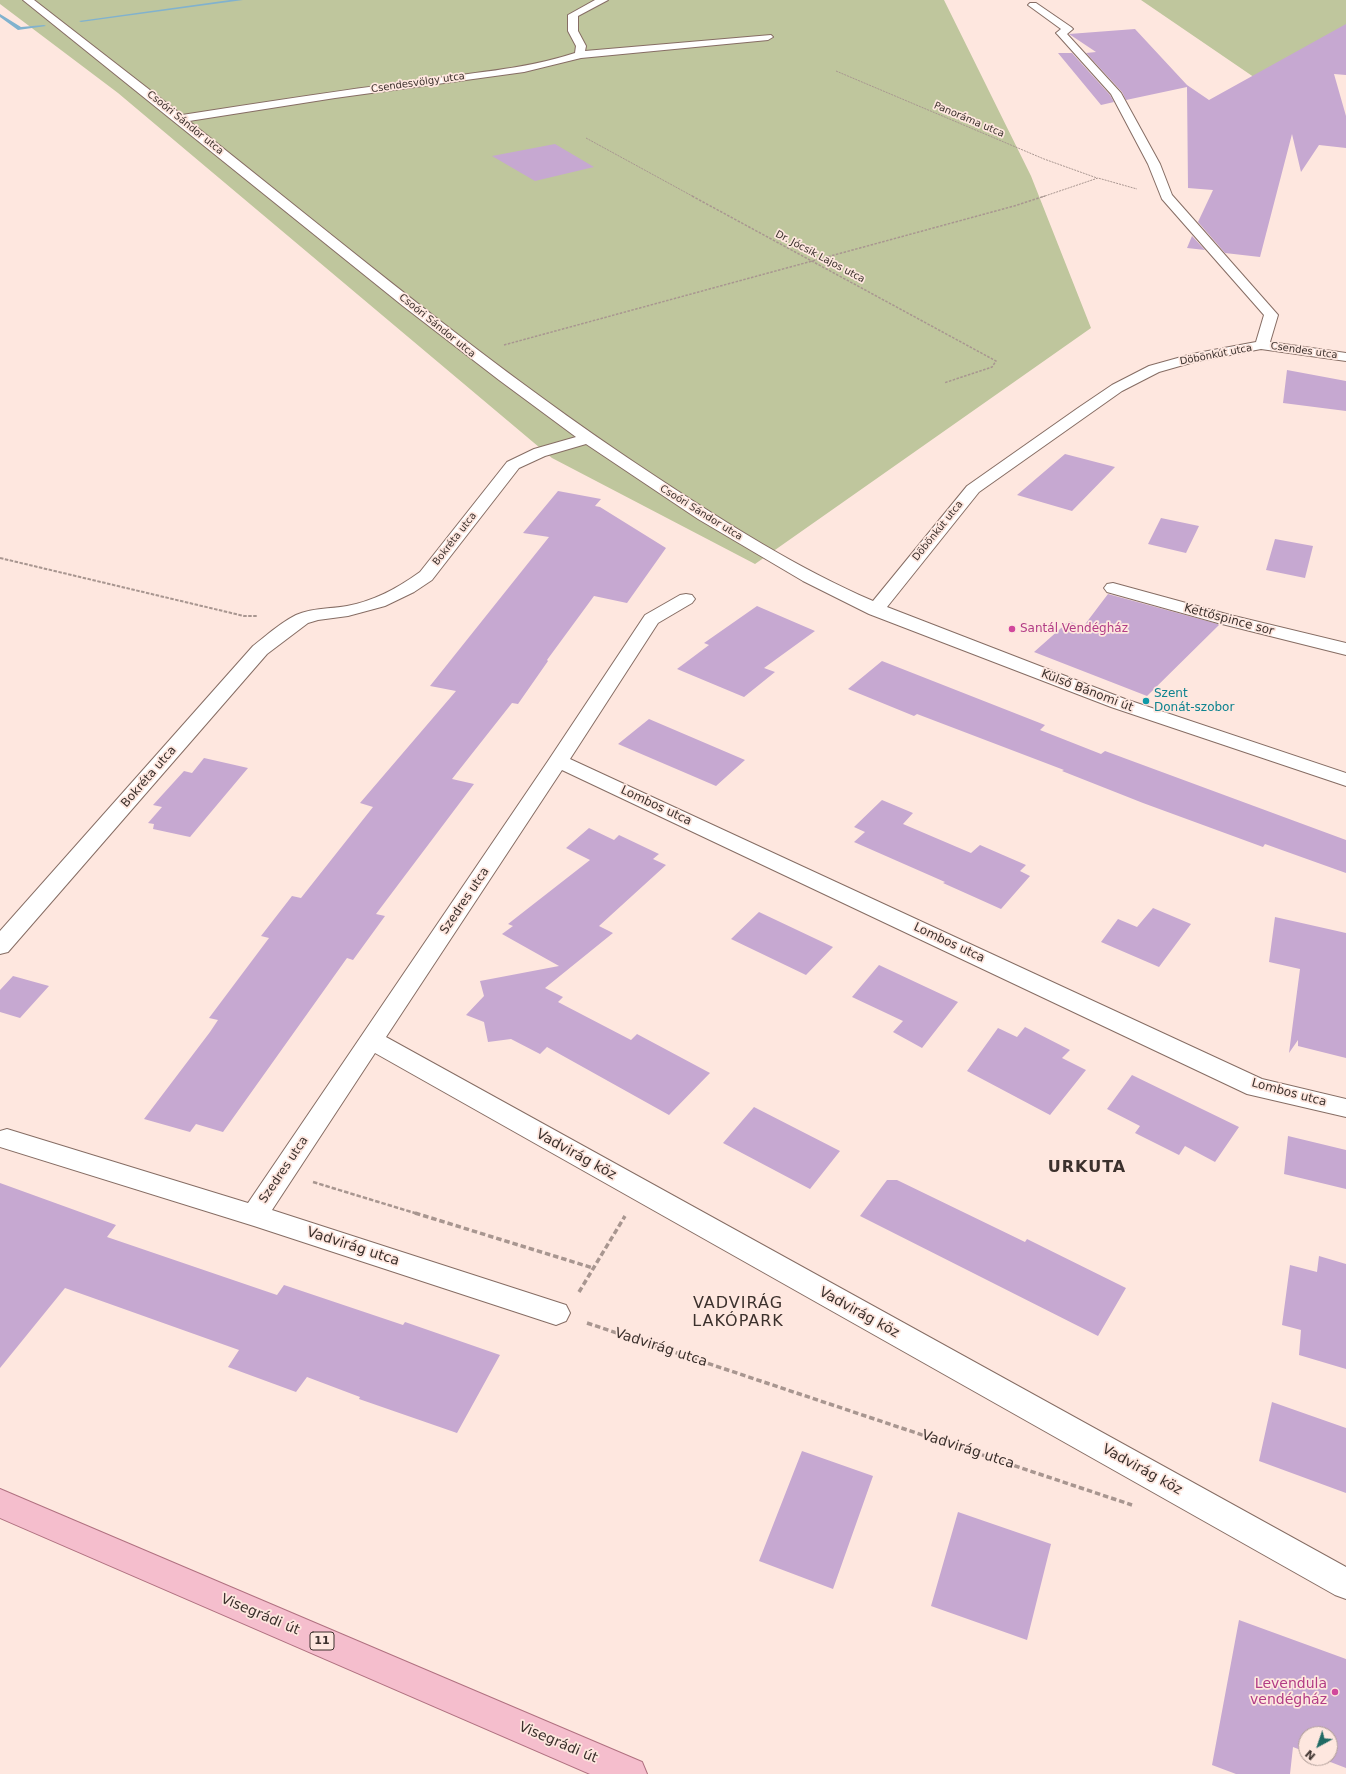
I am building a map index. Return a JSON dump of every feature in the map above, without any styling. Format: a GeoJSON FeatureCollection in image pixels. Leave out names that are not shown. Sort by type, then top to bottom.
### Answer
{"type":"FeatureCollection","features":[{"type":"Feature","properties":{"kind":"main road","name":"Visegrádi út"},"geometry":{"type":"LineString","coordinates":[[0,1503],[630,1774]]}},
{"type":"Feature","properties":{"kind":"street","name":"Csoóri Sándor utca"},"geometry":{"type":"LineString","coordinates":[[28,0],[181,119],[471,354],[588,439],[629,468],[748,542],[810,577],[875,610]]}},
{"type":"Feature","properties":{"kind":"street"},"geometry":{"type":"LineString","coordinates":[[580,55],[581,46],[573,31],[573,15],[590,5],[603,0]]}},
{"type":"Feature","properties":{"kind":"street","name":"Döbönkút utca"},"geometry":{"type":"LineString","coordinates":[[875,610],[972,489],[1116,388],[1154,369],[1192,358],[1261,345],[1266,338],[1271,315],[1166,196],[1154,164],[1116,93],[1060,33],[1068,29],[1033,5]]}},
{"type":"Feature","properties":{"kind":"street","name":"Csendesvölgy utca"},"geometry":{"type":"LineString","coordinates":[[181,119],[264,105],[531,67],[561,62],[580,55],[768,37]]}},
{"type":"Feature","properties":{"kind":"street","name":"Csendes utca"},"geometry":{"type":"LineString","coordinates":[[1261,345],[1346,357]]}},
{"type":"Feature","properties":{"kind":"street","name":"Bokréta utca"},"geometry":{"type":"LineString","coordinates":[[0,946],[260,650],[283,632],[307,617],[372,605],[395,597],[411,588],[426,576],[513,465],[530,455],[551,447],[588,439]]}},
{"type":"Feature","properties":{"kind":"street","name":"Kettőspince sor"},"geometry":{"type":"LineString","coordinates":[[1113,588],[1224,619],[1346,649]]}},
{"type":"Feature","properties":{"kind":"street","name":"Szedres utca"},"geometry":{"type":"LineString","coordinates":[[254,1215],[558,761],[650,619],[686,599]]}},
{"type":"Feature","properties":{"kind":"street","name":"Külső Bánomi út"},"geometry":{"type":"LineString","coordinates":[[875,610],[1116,702],[1346,780]]}},
{"type":"Feature","properties":{"kind":"street","name":"Lombos utca"},"geometry":{"type":"LineString","coordinates":[[558,761],[1256,1087],[1346,1108]]}},
{"type":"Feature","properties":{"kind":"street","name":"Vadvirág köz"},"geometry":{"type":"LineString","coordinates":[[372,1040],[1346,1584]]}},
{"type":"Feature","properties":{"kind":"street","name":"Vadvirág utca"},"geometry":{"type":"LineString","coordinates":[[7,1139],[254,1215],[556,1313]]}},
{"type":"Feature","properties":{"kind":"path","name":"Panoráma utca"},"geometry":{"type":"LineString","coordinates":[[836,71],[1044,159],[1098,178],[1166,196]]}},
{"type":"Feature","properties":{"kind":"path","name":"Dr. Jócsik Lajos utca"},"geometry":{"type":"LineString","coordinates":[[586,138],[996,361],[992,367],[944,383]]}},
{"type":"Feature","properties":{"kind":"path"},"geometry":{"type":"LineString","coordinates":[[471,354],[1014,206],[1098,178]]}},
{"type":"Feature","properties":{"kind":"path"},"geometry":{"type":"LineString","coordinates":[[0,558],[244,616],[307,617]]}},
{"type":"Feature","properties":{"kind":"path"},"geometry":{"type":"LineString","coordinates":[[282,1173],[593,1268]]}},
{"type":"Feature","properties":{"kind":"path"},"geometry":{"type":"LineString","coordinates":[[556,1313],[571,1306],[640,1191]]}},
{"type":"Feature","properties":{"kind":"path","name":"Vadvirág utca"},"geometry":{"type":"LineString","coordinates":[[556,1313],[1138,1507]]}},
{"type":"Feature","properties":{"kind":"green space"},"geometry":{"type":"Polygon","coordinates":[[[0,0],[944,0],[1031,176],[1091,328],[755,564],[552,458],[118,93],[0,4],[0,0]]]}},
{"type":"Feature","properties":{"kind":"green space"},"geometry":{"type":"Polygon","coordinates":[[[1141,0],[1346,0],[1346,68],[1264,84],[1141,0]]]}},
{"type":"Feature","properties":{"kind":"building"},"geometry":{"type":"Polygon","coordinates":[[[1346,24],[1346,75],[1334,74],[1346,116],[1346,148],[1319,145],[1301,172],[1292,134],[1260,257],[1225,253],[1198,222],[1213,190],[1188,188],[1187,87],[1126,100],[1122,92],[1086,53],[1096,52],[1069,34],[1135,29],[1187,85],[1209,100],[1346,24]]]}},
{"type":"Feature","properties":{"kind":"building"},"geometry":{"type":"Polygon","coordinates":[[[1058,53],[1072,53],[1110,95],[1114,102],[1101,105],[1058,53]]]}},
{"type":"Feature","properties":{"kind":"building"},"geometry":{"type":"Polygon","coordinates":[[[555,144],[594,167],[535,181],[492,156],[555,144]]]}},
{"type":"Feature","properties":{"kind":"building"},"geometry":{"type":"Polygon","coordinates":[[[1192,236],[1205,250],[1187,248],[1192,236]]]}},
{"type":"Feature","properties":{"kind":"building"},"geometry":{"type":"Polygon","coordinates":[[[1287,370],[1346,381],[1346,411],[1283,403],[1287,370]]]}},
{"type":"Feature","properties":{"kind":"building"},"geometry":{"type":"Polygon","coordinates":[[[1065,454],[1115,467],[1072,511],[1017,495],[1065,454]]]}},
{"type":"Feature","properties":{"kind":"building"},"geometry":{"type":"Polygon","coordinates":[[[558,491],[601,499],[595,506],[600,507],[666,548],[627,603],[594,596],[547,660],[548,661],[518,704],[512,703],[452,779],[474,784],[376,914],[385,916],[353,960],[347,958],[223,1132],[196,1124],[190,1132],[144,1119],[218,1020],[209,1018],[269,938],[261,936],[292,896],[301,898],[373,807],[360,803],[456,691],[430,686],[549,537],[523,533],[558,491]]]}},
{"type":"Feature","properties":{"kind":"building"},"geometry":{"type":"Polygon","coordinates":[[[1161,518],[1199,526],[1186,553],[1148,544],[1161,518]]]}},
{"type":"Feature","properties":{"kind":"building"},"geometry":{"type":"Polygon","coordinates":[[[1275,539],[1313,546],[1305,578],[1266,570],[1275,539]]]}},
{"type":"Feature","properties":{"kind":"building"},"geometry":{"type":"Polygon","coordinates":[[[1108,594],[1219,625],[1147,696],[1034,652],[1069,621],[1083,627],[1108,594]]]}},
{"type":"Feature","properties":{"kind":"building"},"geometry":{"type":"Polygon","coordinates":[[[757,606],[815,631],[764,668],[775,672],[744,697],[677,669],[709,645],[704,643],[757,606]]]}},
{"type":"Feature","properties":{"kind":"building"},"geometry":{"type":"Polygon","coordinates":[[[882,661],[1045,725],[1040,730],[1101,754],[1105,751],[1346,840],[1346,873],[1265,844],[1263,847],[1143,803],[1062,771],[1064,770],[917,714],[914,716],[848,689],[882,661]]]}},
{"type":"Feature","properties":{"kind":"building"},"geometry":{"type":"Polygon","coordinates":[[[649,719],[745,760],[716,786],[618,744],[649,719]]]}},
{"type":"Feature","properties":{"kind":"building"},"geometry":{"type":"Polygon","coordinates":[[[204,758],[248,768],[190,837],[153,829],[154,824],[148,823],[162,807],[153,805],[184,771],[192,773],[204,758]]]}},
{"type":"Feature","properties":{"kind":"building"},"geometry":{"type":"Polygon","coordinates":[[[882,800],[913,813],[903,824],[971,853],[980,845],[1026,865],[1020,871],[1030,876],[1001,909],[943,883],[945,882],[854,842],[865,832],[854,827],[882,800]]]}},
{"type":"Feature","properties":{"kind":"building"},"geometry":{"type":"Polygon","coordinates":[[[589,828],[614,840],[619,835],[659,854],[653,859],[666,865],[599,926],[613,933],[545,988],[563,997],[558,1002],[631,1040],[637,1034],[710,1073],[669,1115],[547,1047],[540,1054],[511,1039],[488,1042],[484,1022],[466,1015],[484,996],[480,981],[559,966],[502,934],[513,926],[508,924],[590,860],[566,848],[589,828]]]}},
{"type":"Feature","properties":{"kind":"building"},"geometry":{"type":"Polygon","coordinates":[[[1153,908],[1191,924],[1159,967],[1101,942],[1118,919],[1137,927],[1153,908]]]}},
{"type":"Feature","properties":{"kind":"building"},"geometry":{"type":"Polygon","coordinates":[[[759,912],[833,947],[806,975],[731,939],[759,912]]]}},
{"type":"Feature","properties":{"kind":"building"},"geometry":{"type":"Polygon","coordinates":[[[1275,917],[1346,933],[1346,1058],[1298,1046],[1298,1040],[1289,1053],[1300,969],[1269,962],[1275,917]]]}},
{"type":"Feature","properties":{"kind":"building"},"geometry":{"type":"Polygon","coordinates":[[[879,965],[958,1002],[922,1048],[893,1032],[903,1021],[852,997],[879,965]]]}},
{"type":"Feature","properties":{"kind":"building"},"geometry":{"type":"Polygon","coordinates":[[[13,976],[49,986],[20,1018],[0,1012],[0,990],[13,976]]]}},
{"type":"Feature","properties":{"kind":"building"},"geometry":{"type":"Polygon","coordinates":[[[1025,1027],[1070,1050],[1062,1058],[1086,1070],[1050,1115],[967,1071],[998,1028],[1017,1037],[1025,1027]]]}},
{"type":"Feature","properties":{"kind":"building"},"geometry":{"type":"Polygon","coordinates":[[[1132,1075],[1239,1127],[1215,1162],[1185,1146],[1179,1155],[1135,1133],[1140,1126],[1107,1109],[1132,1075]]]}},
{"type":"Feature","properties":{"kind":"building"},"geometry":{"type":"Polygon","coordinates":[[[754,1107],[840,1151],[810,1189],[723,1143],[754,1107]]]}},
{"type":"Feature","properties":{"kind":"building"},"geometry":{"type":"Polygon","coordinates":[[[1288,1136],[1346,1150],[1346,1189],[1284,1174],[1288,1136]]]}},
{"type":"Feature","properties":{"kind":"building"},"geometry":{"type":"Polygon","coordinates":[[[887,1180],[897,1180],[1025,1242],[1027,1239],[1126,1288],[1098,1336],[860,1216],[887,1180]]]}},
{"type":"Feature","properties":{"kind":"building"},"geometry":{"type":"Polygon","coordinates":[[[0,1183],[116,1225],[107,1237],[277,1295],[284,1285],[403,1325],[405,1322],[500,1355],[457,1433],[359,1399],[360,1397],[307,1377],[296,1392],[228,1367],[239,1350],[65,1288],[0,1368],[0,1183]]]}},
{"type":"Feature","properties":{"kind":"building"},"geometry":{"type":"Polygon","coordinates":[[[1319,1256],[1346,1264],[1346,1369],[1299,1355],[1301,1330],[1282,1325],[1290,1265],[1317,1272],[1319,1256]]]}},
{"type":"Feature","properties":{"kind":"building"},"geometry":{"type":"Polygon","coordinates":[[[1272,1402],[1346,1428],[1346,1493],[1259,1461],[1272,1402]]]}},
{"type":"Feature","properties":{"kind":"building"},"geometry":{"type":"Polygon","coordinates":[[[802,1451],[873,1476],[833,1589],[759,1561],[802,1451]]]}},
{"type":"Feature","properties":{"kind":"building"},"geometry":{"type":"Polygon","coordinates":[[[958,1512],[1051,1544],[1027,1640],[931,1606],[958,1512]]]}},
{"type":"Feature","properties":{"kind":"building"},"geometry":{"type":"Polygon","coordinates":[[[1239,1620],[1346,1659],[1346,1768],[1338,1765],[1338,1726],[1298,1726],[1298,1749],[1293,1747],[1290,1774],[1236,1774],[1212,1765],[1239,1620]]]}},
{"type":"Feature","properties":{"kind":"waterway"},"geometry":{"type":"LineString","coordinates":[[81,21],[241,0]]}},
{"type":"Feature","properties":{"kind":"waterway"},"geometry":{"type":"LineString","coordinates":[[0,15],[20,29],[44,26]]}},
{"type":"Feature","properties":{"kind":"place","name":"Santál Vendégház"},"geometry":{"type":"Point","coordinates":[1012,629]}},
{"type":"Feature","properties":{"kind":"place","name":"Szent Donát-szobor"},"geometry":{"type":"Point","coordinates":[1146,701]}},
{"type":"Feature","properties":{"kind":"place","name":"Levendula vendégház"},"geometry":{"type":"Point","coordinates":[1335,1692]}},
{"type":"Feature","properties":{"kind":"district","name":"URKUTA"},"geometry":{"type":"Point","coordinates":[1087,1168]}},
{"type":"Feature","properties":{"kind":"district","name":"VADVIRÁG LAKÓPARK"},"geometry":{"type":"Point","coordinates":[738,1313]}}]}
